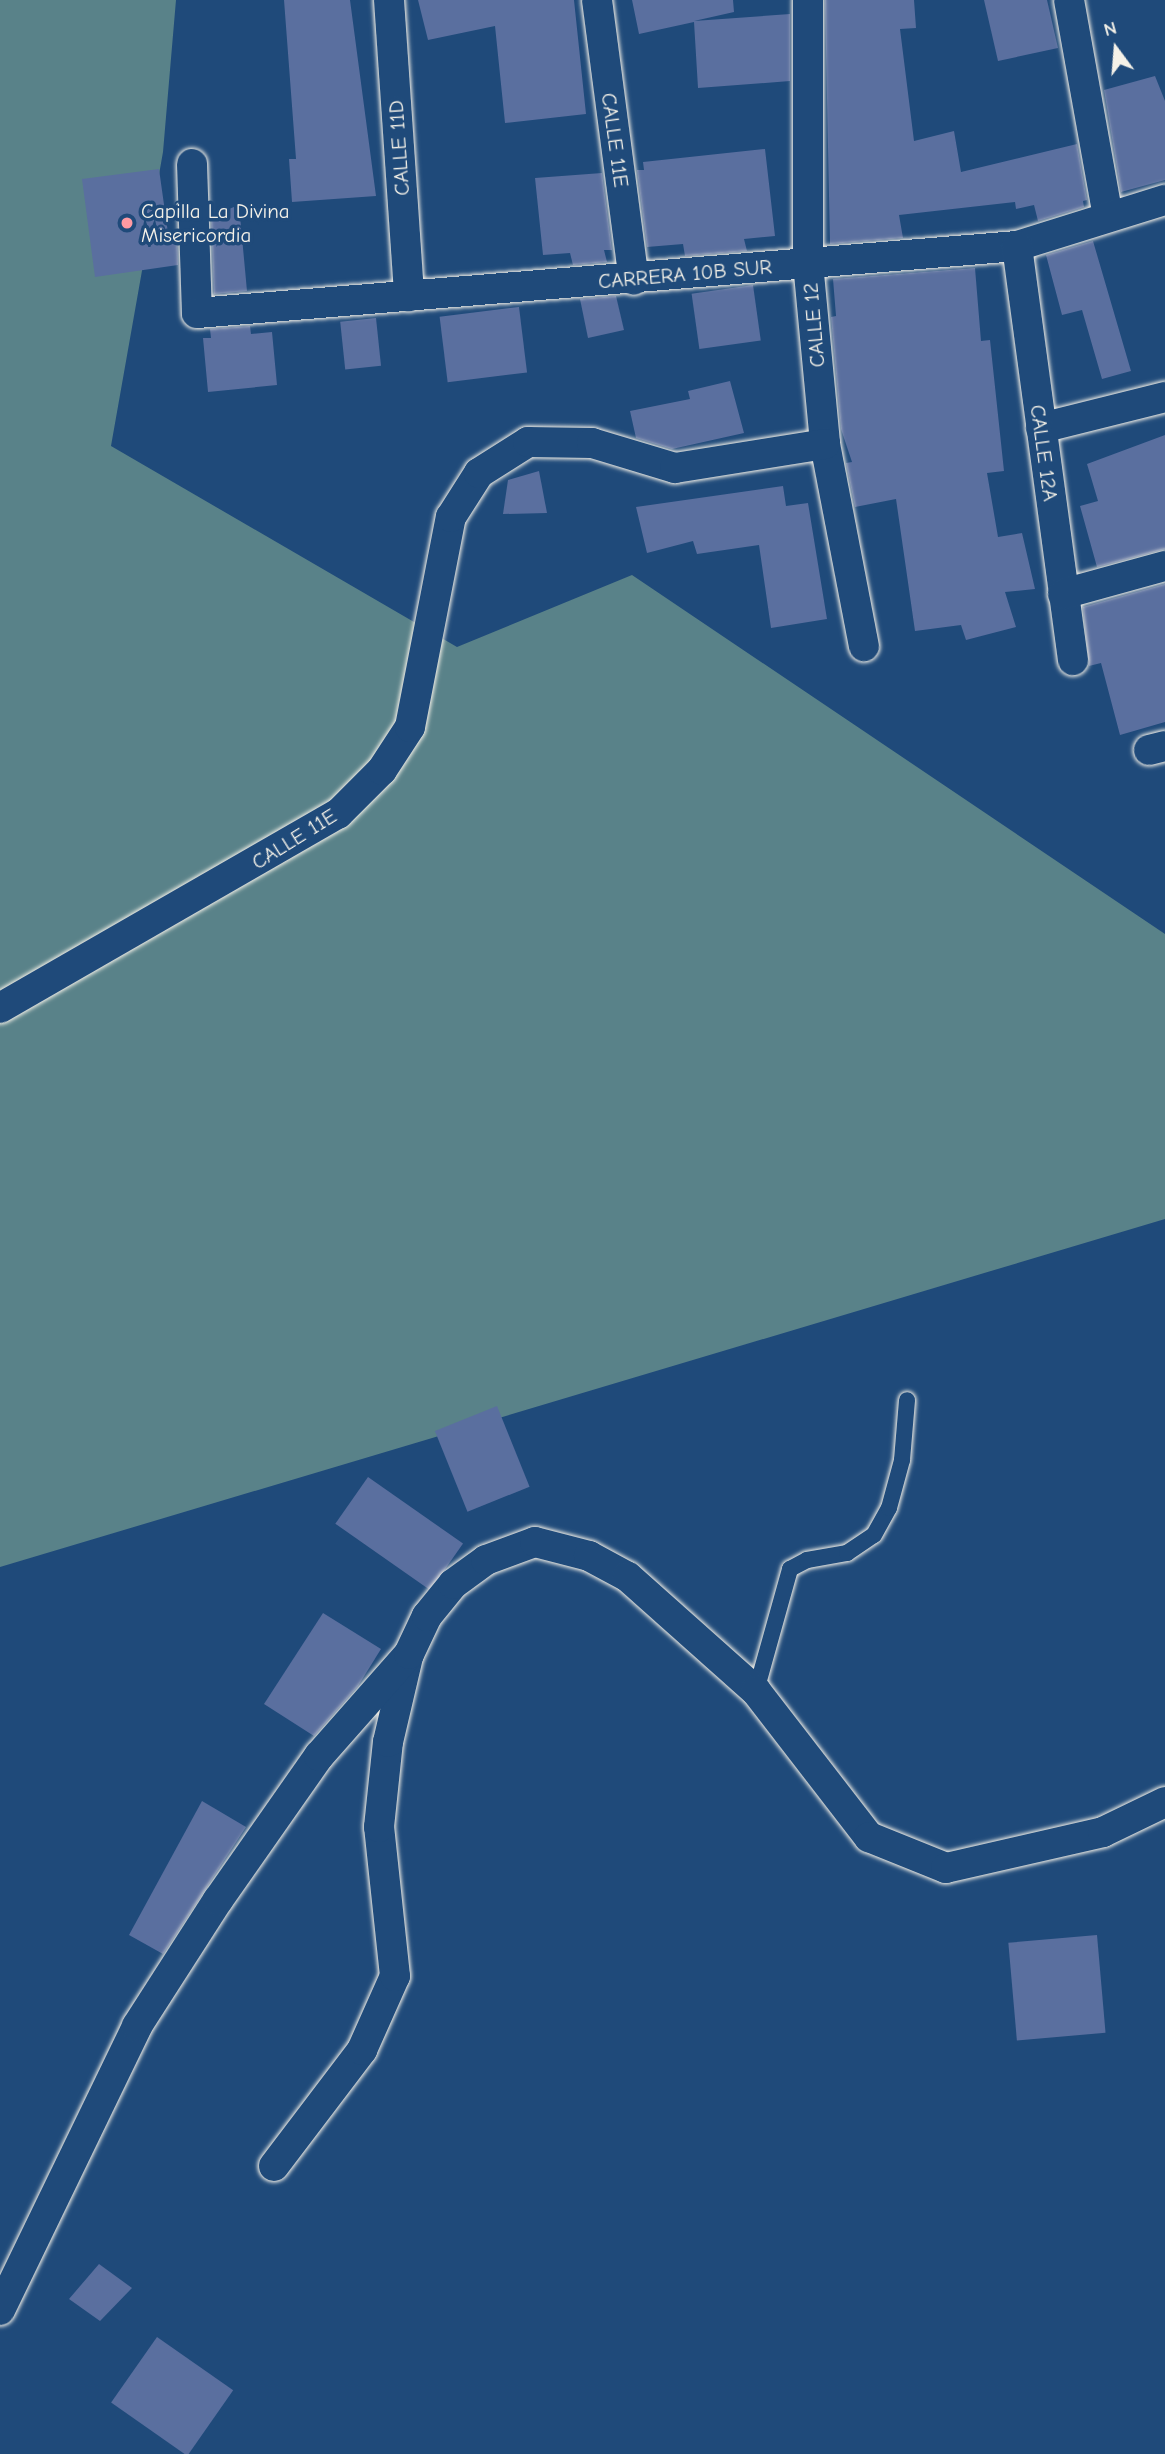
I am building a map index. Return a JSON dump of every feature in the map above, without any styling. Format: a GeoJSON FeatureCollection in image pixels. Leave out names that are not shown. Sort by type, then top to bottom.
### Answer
{"type":"FeatureCollection","features":[{"type":"Feature","properties":{"kind":"street","name":"CALLE 11D"},"geometry":{"type":"LineString","coordinates":[[389,0],[409,296]]}},
{"type":"Feature","properties":{"kind":"street","name":"CALLE 11E"},"geometry":{"type":"LineString","coordinates":[[597,0],[634,280]]}},
{"type":"Feature","properties":{"kind":"street","name":"CALLE 12"},"geometry":{"type":"LineString","coordinates":[[808,0],[808,263],[825,444],[864,646]]}},
{"type":"Feature","properties":{"kind":"street"},"geometry":{"type":"LineString","coordinates":[[1069,0],[1108,218]]}},
{"type":"Feature","properties":{"kind":"street","name":"CARRERA 10B SUR"},"geometry":{"type":"LineString","coordinates":[[192,164],[197,313],[634,280],[1017,246],[1165,200]]}},
{"type":"Feature","properties":{"kind":"street","name":"CALLE 12A"},"geometry":{"type":"LineString","coordinates":[[1017,246],[1073,660]]}},
{"type":"Feature","properties":{"kind":"street"},"geometry":{"type":"LineString","coordinates":[[1041,428],[1165,397]]}},
{"type":"Feature","properties":{"kind":"street","name":"CALLE 11E"},"geometry":{"type":"LineString","coordinates":[[8,1003],[224,883],[338,814],[382,770],[410,727],[451,517],[480,473],[528,442],[592,443],[675,468],[825,444]]}},
{"type":"Feature","properties":{"kind":"street"},"geometry":{"type":"LineString","coordinates":[[1063,594],[1165,566]]}},
{"type":"Feature","properties":{"kind":"street"},"geometry":{"type":"LineString","coordinates":[[274,2166],[362,2050],[395,1976],[379,1828],[388,1742],[409,1654],[427,1616],[453,1584],[486,1560],[536,1542],[590,1556],[628,1577],[756,1691],[869,1837],[946,1868],[1103,1832],[1165,1802]]}},
{"type":"Feature","properties":{"kind":"street"},"geometry":{"type":"LineString","coordinates":[[0,2310],[136,2026],[318,1756],[409,1654]]}},
{"type":"Feature","properties":{"kind":"lane"},"geometry":{"type":"LineString","coordinates":[[756,1691],[790,1569],[807,1560],[847,1553],[874,1535],[889,1508],[902,1460],[906,1400]]}},
{"type":"Feature","properties":{"kind":"green space"},"geometry":{"type":"Polygon","coordinates":[[[0,0],[176,0],[163,152],[111,446],[457,647],[632,575],[1165,934],[1165,1219],[0,1567],[0,0]]]}},
{"type":"Feature","properties":{"kind":"building"},"geometry":{"type":"Polygon","coordinates":[[[284,0],[350,0],[376,196],[292,202],[289,159],[296,159],[284,0]]]}},
{"type":"Feature","properties":{"kind":"building"},"geometry":{"type":"Polygon","coordinates":[[[418,0],[574,0],[586,114],[505,123],[495,26],[428,40],[418,0]]]}},
{"type":"Feature","properties":{"kind":"building"},"geometry":{"type":"Polygon","coordinates":[[[632,0],[733,0],[734,12],[694,21],[790,14],[790,81],[698,88],[694,22],[639,34],[632,0]]]}},
{"type":"Feature","properties":{"kind":"building"},"geometry":{"type":"Polygon","coordinates":[[[825,0],[914,0],[916,28],[900,29],[914,141],[954,131],[961,172],[1077,144],[1087,200],[1083,201],[1084,207],[1038,221],[1034,205],[1016,209],[1015,202],[899,215],[903,238],[830,244],[825,0]]]}},
{"type":"Feature","properties":{"kind":"building"},"geometry":{"type":"Polygon","coordinates":[[[984,0],[1047,0],[1058,48],[998,61],[984,0]]]}},
{"type":"Feature","properties":{"kind":"building"},"geometry":{"type":"Polygon","coordinates":[[[1155,76],[1165,101],[1165,180],[1121,192],[1104,90],[1155,76]]]}},
{"type":"Feature","properties":{"kind":"building"},"geometry":{"type":"Polygon","coordinates":[[[765,149],[775,236],[744,239],[747,251],[685,256],[683,244],[647,247],[637,170],[644,170],[643,162],[765,149]]]}},
{"type":"Feature","properties":{"kind":"building","name":"Capilla La Divina Misericordia"},"geometry":{"type":"Polygon","coordinates":[[[159,169],[168,233],[177,229],[178,265],[95,277],[82,179],[159,169]]]}},
{"type":"Feature","properties":{"kind":"building"},"geometry":{"type":"Polygon","coordinates":[[[602,173],[612,250],[604,250],[607,262],[573,265],[570,253],[543,255],[535,178],[602,173]]]}},
{"type":"Feature","properties":{"kind":"building"},"geometry":{"type":"Polygon","coordinates":[[[239,205],[247,291],[214,294],[211,216],[239,205]]]}},
{"type":"Feature","properties":{"kind":"building"},"geometry":{"type":"Polygon","coordinates":[[[1093,241],[1131,371],[1102,379],[1082,310],[1062,315],[1046,255],[1093,241]]]}},
{"type":"Feature","properties":{"kind":"building"},"geometry":{"type":"Polygon","coordinates":[[[975,268],[981,341],[990,340],[1004,471],[987,473],[998,537],[1022,533],[1035,589],[1005,592],[1016,627],[966,640],[961,625],[915,631],[896,499],[855,507],[846,463],[852,462],[841,429],[831,317],[836,316],[833,279],[975,268]]]}},
{"type":"Feature","properties":{"kind":"building"},"geometry":{"type":"Polygon","coordinates":[[[753,285],[761,340],[699,349],[692,294],[753,285]]]}},
{"type":"Feature","properties":{"kind":"building"},"geometry":{"type":"Polygon","coordinates":[[[616,296],[624,330],[588,338],[580,299],[616,296]]]}},
{"type":"Feature","properties":{"kind":"building"},"geometry":{"type":"Polygon","coordinates":[[[519,307],[527,373],[448,382],[440,317],[519,307]]]}},
{"type":"Feature","properties":{"kind":"building"},"geometry":{"type":"Polygon","coordinates":[[[376,318],[381,366],[345,370],[340,322],[376,318]]]}},
{"type":"Feature","properties":{"kind":"building"},"geometry":{"type":"Polygon","coordinates":[[[250,326],[251,334],[272,332],[277,385],[208,392],[203,338],[211,338],[210,329],[250,326]]]}},
{"type":"Feature","properties":{"kind":"building"},"geometry":{"type":"Polygon","coordinates":[[[730,381],[744,433],[672,449],[636,438],[630,411],[690,399],[688,391],[730,381]]]}},
{"type":"Feature","properties":{"kind":"building"},"geometry":{"type":"Polygon","coordinates":[[[1165,435],[1165,549],[1097,567],[1080,506],[1098,501],[1087,464],[1165,435]]]}},
{"type":"Feature","properties":{"kind":"building"},"geometry":{"type":"Polygon","coordinates":[[[539,471],[547,513],[503,514],[508,480],[539,471]]]}},
{"type":"Feature","properties":{"kind":"building"},"geometry":{"type":"Polygon","coordinates":[[[783,486],[786,506],[808,503],[827,619],[771,628],[759,545],[697,554],[693,541],[647,553],[636,507],[783,486]]]}},
{"type":"Feature","properties":{"kind":"building"},"geometry":{"type":"Polygon","coordinates":[[[1165,584],[1165,722],[1120,735],[1101,663],[1089,666],[1083,607],[1165,584]]]}},
{"type":"Feature","properties":{"kind":"building"},"geometry":{"type":"Polygon","coordinates":[[[497,1406],[530,1487],[467,1512],[435,1431],[497,1406]]]}},
{"type":"Feature","properties":{"kind":"building"},"geometry":{"type":"Polygon","coordinates":[[[368,1477],[463,1544],[430,1590],[335,1524],[368,1477]]]}},
{"type":"Feature","properties":{"kind":"building"},"geometry":{"type":"Polygon","coordinates":[[[323,1613],[381,1649],[358,1686],[314,1736],[264,1704],[323,1613]]]}},
{"type":"Feature","properties":{"kind":"building"},"geometry":{"type":"Polygon","coordinates":[[[202,1801],[246,1827],[163,1954],[129,1935],[202,1801]]]}},
{"type":"Feature","properties":{"kind":"building"},"geometry":{"type":"Polygon","coordinates":[[[1097,1935],[1106,2033],[1017,2040],[1008,1943],[1097,1935]]]}},
{"type":"Feature","properties":{"kind":"building"},"geometry":{"type":"Polygon","coordinates":[[[99,2264],[132,2288],[100,2321],[69,2299],[99,2264]]]}},
{"type":"Feature","properties":{"kind":"building"},"geometry":{"type":"Polygon","coordinates":[[[157,2337],[233,2390],[189,2454],[185,2454],[111,2403],[157,2337]]]}},
{"type":"Feature","properties":{"kind":"place","name":"Capilla La Divina Misericordia"},"geometry":{"type":"Point","coordinates":[127,223]}}]}
